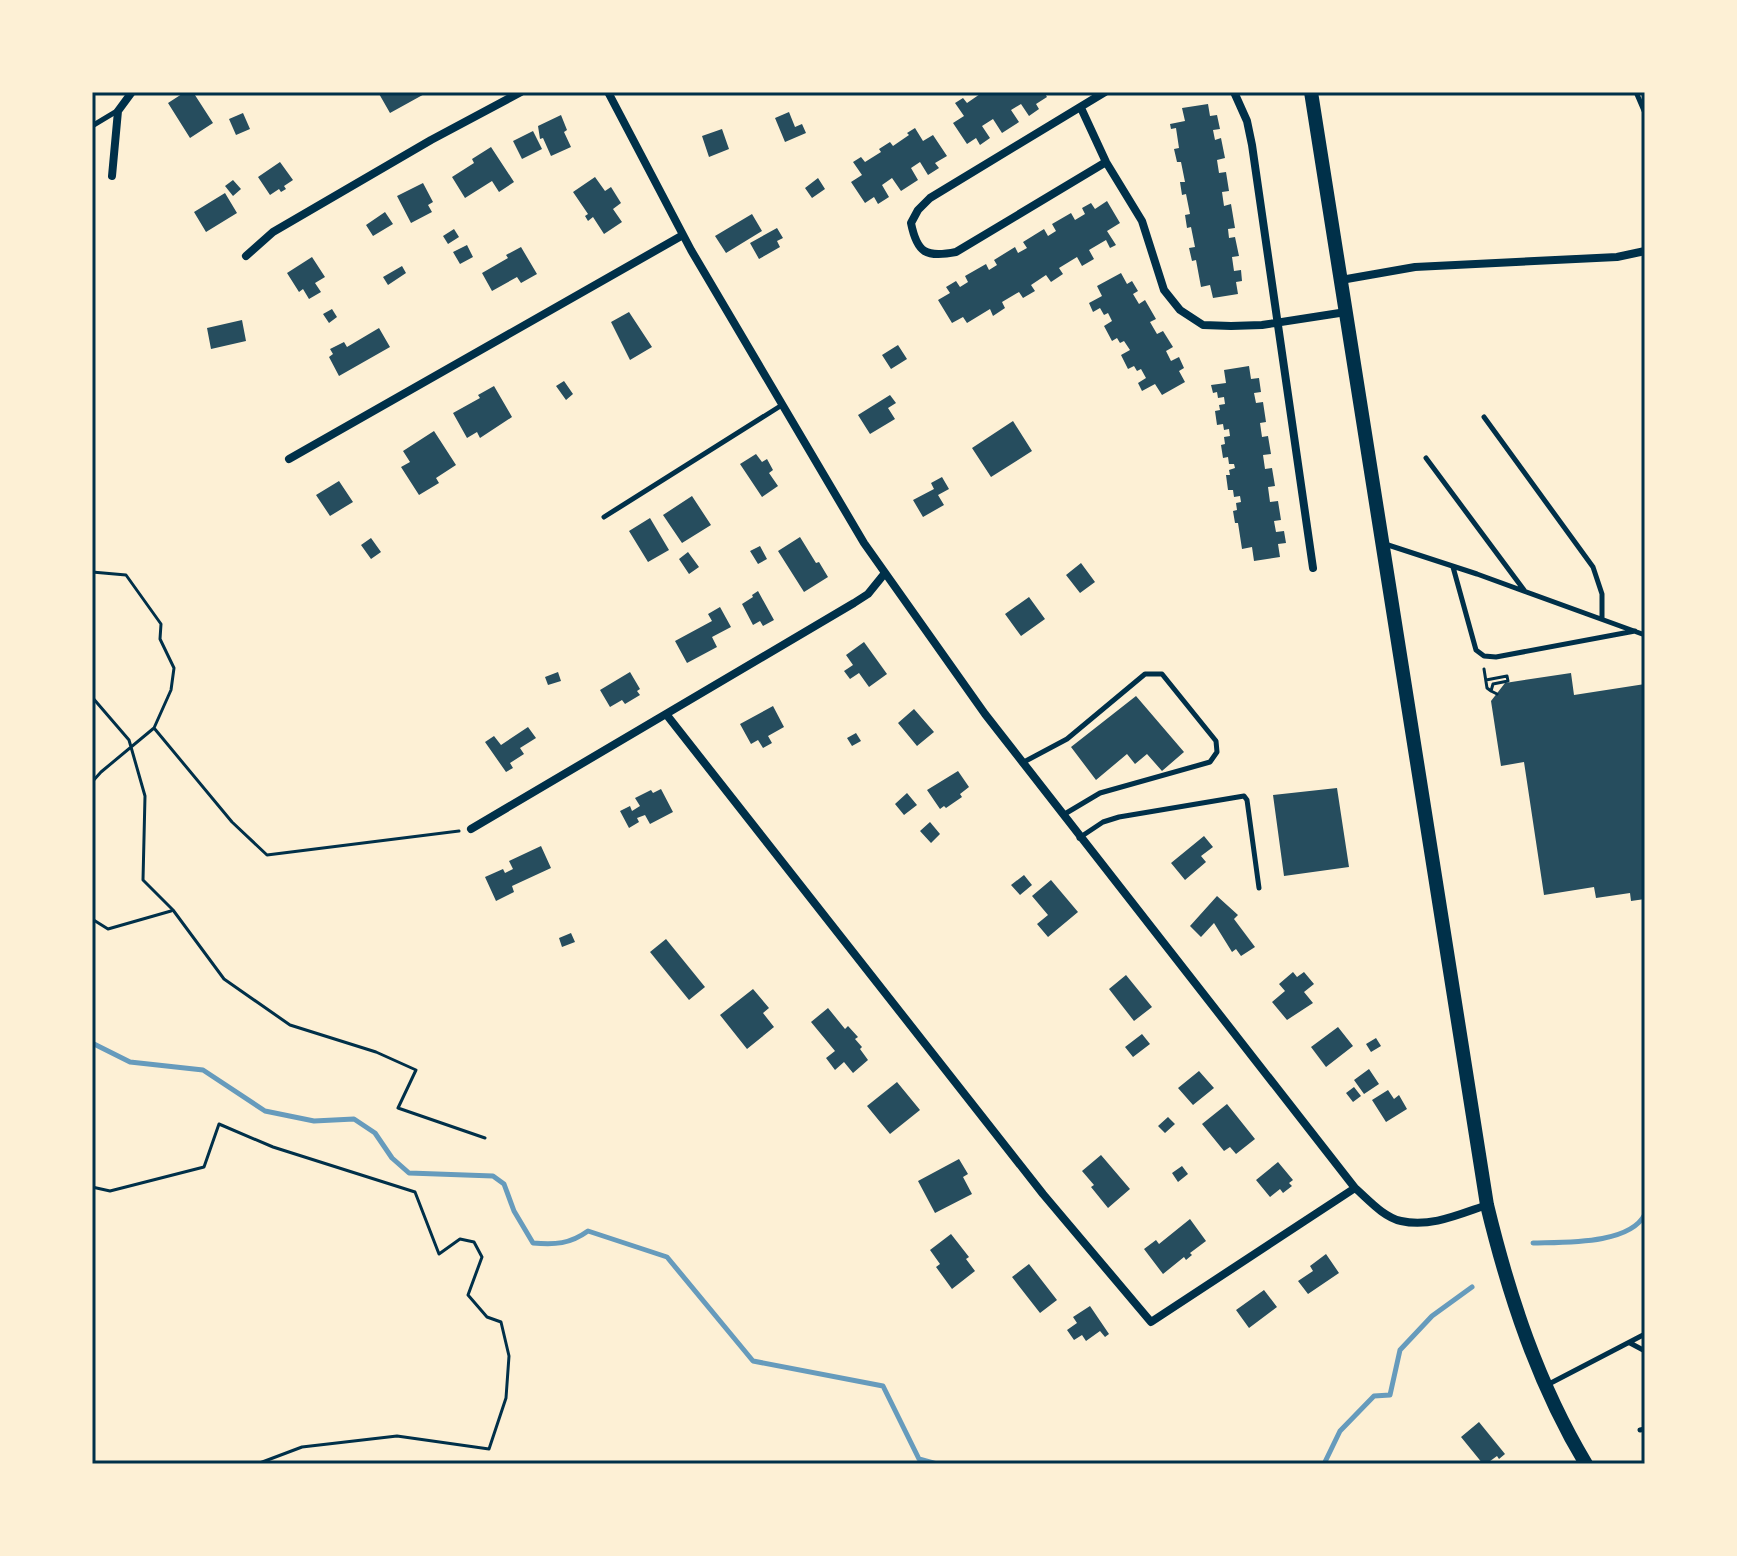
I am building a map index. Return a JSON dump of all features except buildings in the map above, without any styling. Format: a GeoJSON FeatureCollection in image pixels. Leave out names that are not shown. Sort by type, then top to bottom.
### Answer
{"type":"FeatureCollection","features":[{"type":"Feature","properties":{"kind":"main road"},"geometry":{"type":"LineString","coordinates":[[1311,92],[1487,1205],[1520,1323],[1545,1386],[1586,1464]]}},
{"type":"Feature","properties":{"kind":"street"},"geometry":{"type":"LineString","coordinates":[[112,176],[118,111],[132,92]]}},
{"type":"Feature","properties":{"kind":"street"},"geometry":{"type":"LineString","coordinates":[[246,256],[273,232],[431,140],[521,92]]}},
{"type":"Feature","properties":{"kind":"street"},"geometry":{"type":"LineString","coordinates":[[608,92],[683,235],[885,573],[1079,838],[1355,1188],[1379,1210],[1399,1221],[1442,1220],[1487,1205]]}},
{"type":"Feature","properties":{"kind":"street"},"geometry":{"type":"LineString","coordinates":[[1105,92],[930,198],[911,223],[915,241],[922,251],[937,256],[956,252],[1106,162]]}},
{"type":"Feature","properties":{"kind":"street"},"geometry":{"type":"LineString","coordinates":[[1234,92],[1247,121],[1252,145],[1313,568]]}},
{"type":"Feature","properties":{"kind":"street"},"geometry":{"type":"LineString","coordinates":[[1081,108],[1106,162],[1142,221],[1164,290],[1180,310],[1203,325],[1231,326],[1346,312]]}},
{"type":"Feature","properties":{"kind":"street"},"geometry":{"type":"LineString","coordinates":[[289,459],[683,235]]}},
{"type":"Feature","properties":{"kind":"street"},"geometry":{"type":"LineString","coordinates":[[1341,280],[1415,267],[1617,257],[1645,251]]}},
{"type":"Feature","properties":{"kind":"street"},"geometry":{"type":"LineString","coordinates":[[471,829],[868,594],[885,573]]}},
{"type":"Feature","properties":{"kind":"street"},"geometry":{"type":"LineString","coordinates":[[666,714],[1043,1194],[1151,1322],[1355,1188]]}},
{"type":"Feature","properties":{"kind":"lane"},"geometry":{"type":"LineString","coordinates":[[1636,92],[1645,113]]}},
{"type":"Feature","properties":{"kind":"lane"},"geometry":{"type":"LineString","coordinates":[[92,126],[118,111]]}},
{"type":"Feature","properties":{"kind":"lane"},"geometry":{"type":"LineString","coordinates":[[604,517],[782,405]]}},
{"type":"Feature","properties":{"kind":"lane"},"geometry":{"type":"LineString","coordinates":[[1484,417],[1593,567],[1602,594],[1602,619]]}},
{"type":"Feature","properties":{"kind":"lane"},"geometry":{"type":"LineString","coordinates":[[1426,458],[1524,591]]}},
{"type":"Feature","properties":{"kind":"lane"},"geometry":{"type":"LineString","coordinates":[[1381,543],[1645,635]]}},
{"type":"Feature","properties":{"kind":"lane"},"geometry":{"type":"LineString","coordinates":[[1452,566],[1476,650],[1484,656],[1496,657],[1635,631]]}},
{"type":"Feature","properties":{"kind":"lane"},"geometry":{"type":"LineString","coordinates":[[1022,763],[1067,739],[1151,672],[1162,674],[1216,741],[1217,752],[1210,762],[1110,789],[1062,815]]}},
{"type":"Feature","properties":{"kind":"lane"},"geometry":{"type":"LineString","coordinates":[[1079,838],[1103,822],[1119,817],[1244,796],[1259,888]]}},
{"type":"Feature","properties":{"kind":"lane"},"geometry":{"type":"LineString","coordinates":[[1545,1386],[1645,1334]]}},
{"type":"Feature","properties":{"kind":"lane"},"geometry":{"type":"LineString","coordinates":[[1629,1343],[1645,1351]]}},
{"type":"Feature","properties":{"kind":"path"},"geometry":{"type":"LineString","coordinates":[[92,572],[126,575],[161,624],[160,639],[174,668],[171,690],[154,728],[92,782]]}},
{"type":"Feature","properties":{"kind":"path"},"geometry":{"type":"LineString","coordinates":[[1491,691],[1493,684],[1508,681],[1507,676],[1486,680],[1487,688],[1491,691],[1497,694]]}},
{"type":"Feature","properties":{"kind":"path"},"geometry":{"type":"LineString","coordinates":[[92,697],[129,740],[145,796],[143,880],[173,910],[224,979],[290,1025],[376,1052],[416,1070],[398,1108],[485,1138]]}},
{"type":"Feature","properties":{"kind":"path"},"geometry":{"type":"LineString","coordinates":[[154,728],[232,822],[267,855],[471,829]]}},
{"type":"Feature","properties":{"kind":"path"},"geometry":{"type":"LineString","coordinates":[[92,919],[108,929],[173,910]]}},
{"type":"Feature","properties":{"kind":"path"},"geometry":{"type":"LineString","coordinates":[[92,1187],[110,1191],[204,1167],[219,1124],[273,1147],[415,1192],[439,1254],[460,1239],[474,1242],[482,1257],[468,1295],[487,1317],[501,1322],[509,1356],[506,1398],[489,1449],[397,1436],[302,1447],[257,1464]]}},
{"type":"Feature","properties":{"kind":"waterway"},"geometry":{"type":"LineString","coordinates":[[92,1043],[130,1062],[203,1070],[265,1111],[314,1121],[354,1119],[375,1133],[392,1158],[409,1173],[493,1176],[504,1184],[514,1211],[533,1243],[562,1243],[588,1231],[667,1257],[753,1361],[883,1386],[919,1459],[937,1464]]}},
{"type":"Feature","properties":{"kind":"waterway"},"geometry":{"type":"LineString","coordinates":[[1533,1243],[1578,1242],[1611,1237],[1637,1224],[1645,1214]]}},
{"type":"Feature","properties":{"kind":"waterway"},"geometry":{"type":"LineString","coordinates":[[1324,1464],[1340,1431],[1374,1396],[1390,1395],[1400,1350],[1432,1316],[1472,1287]]}}]}
